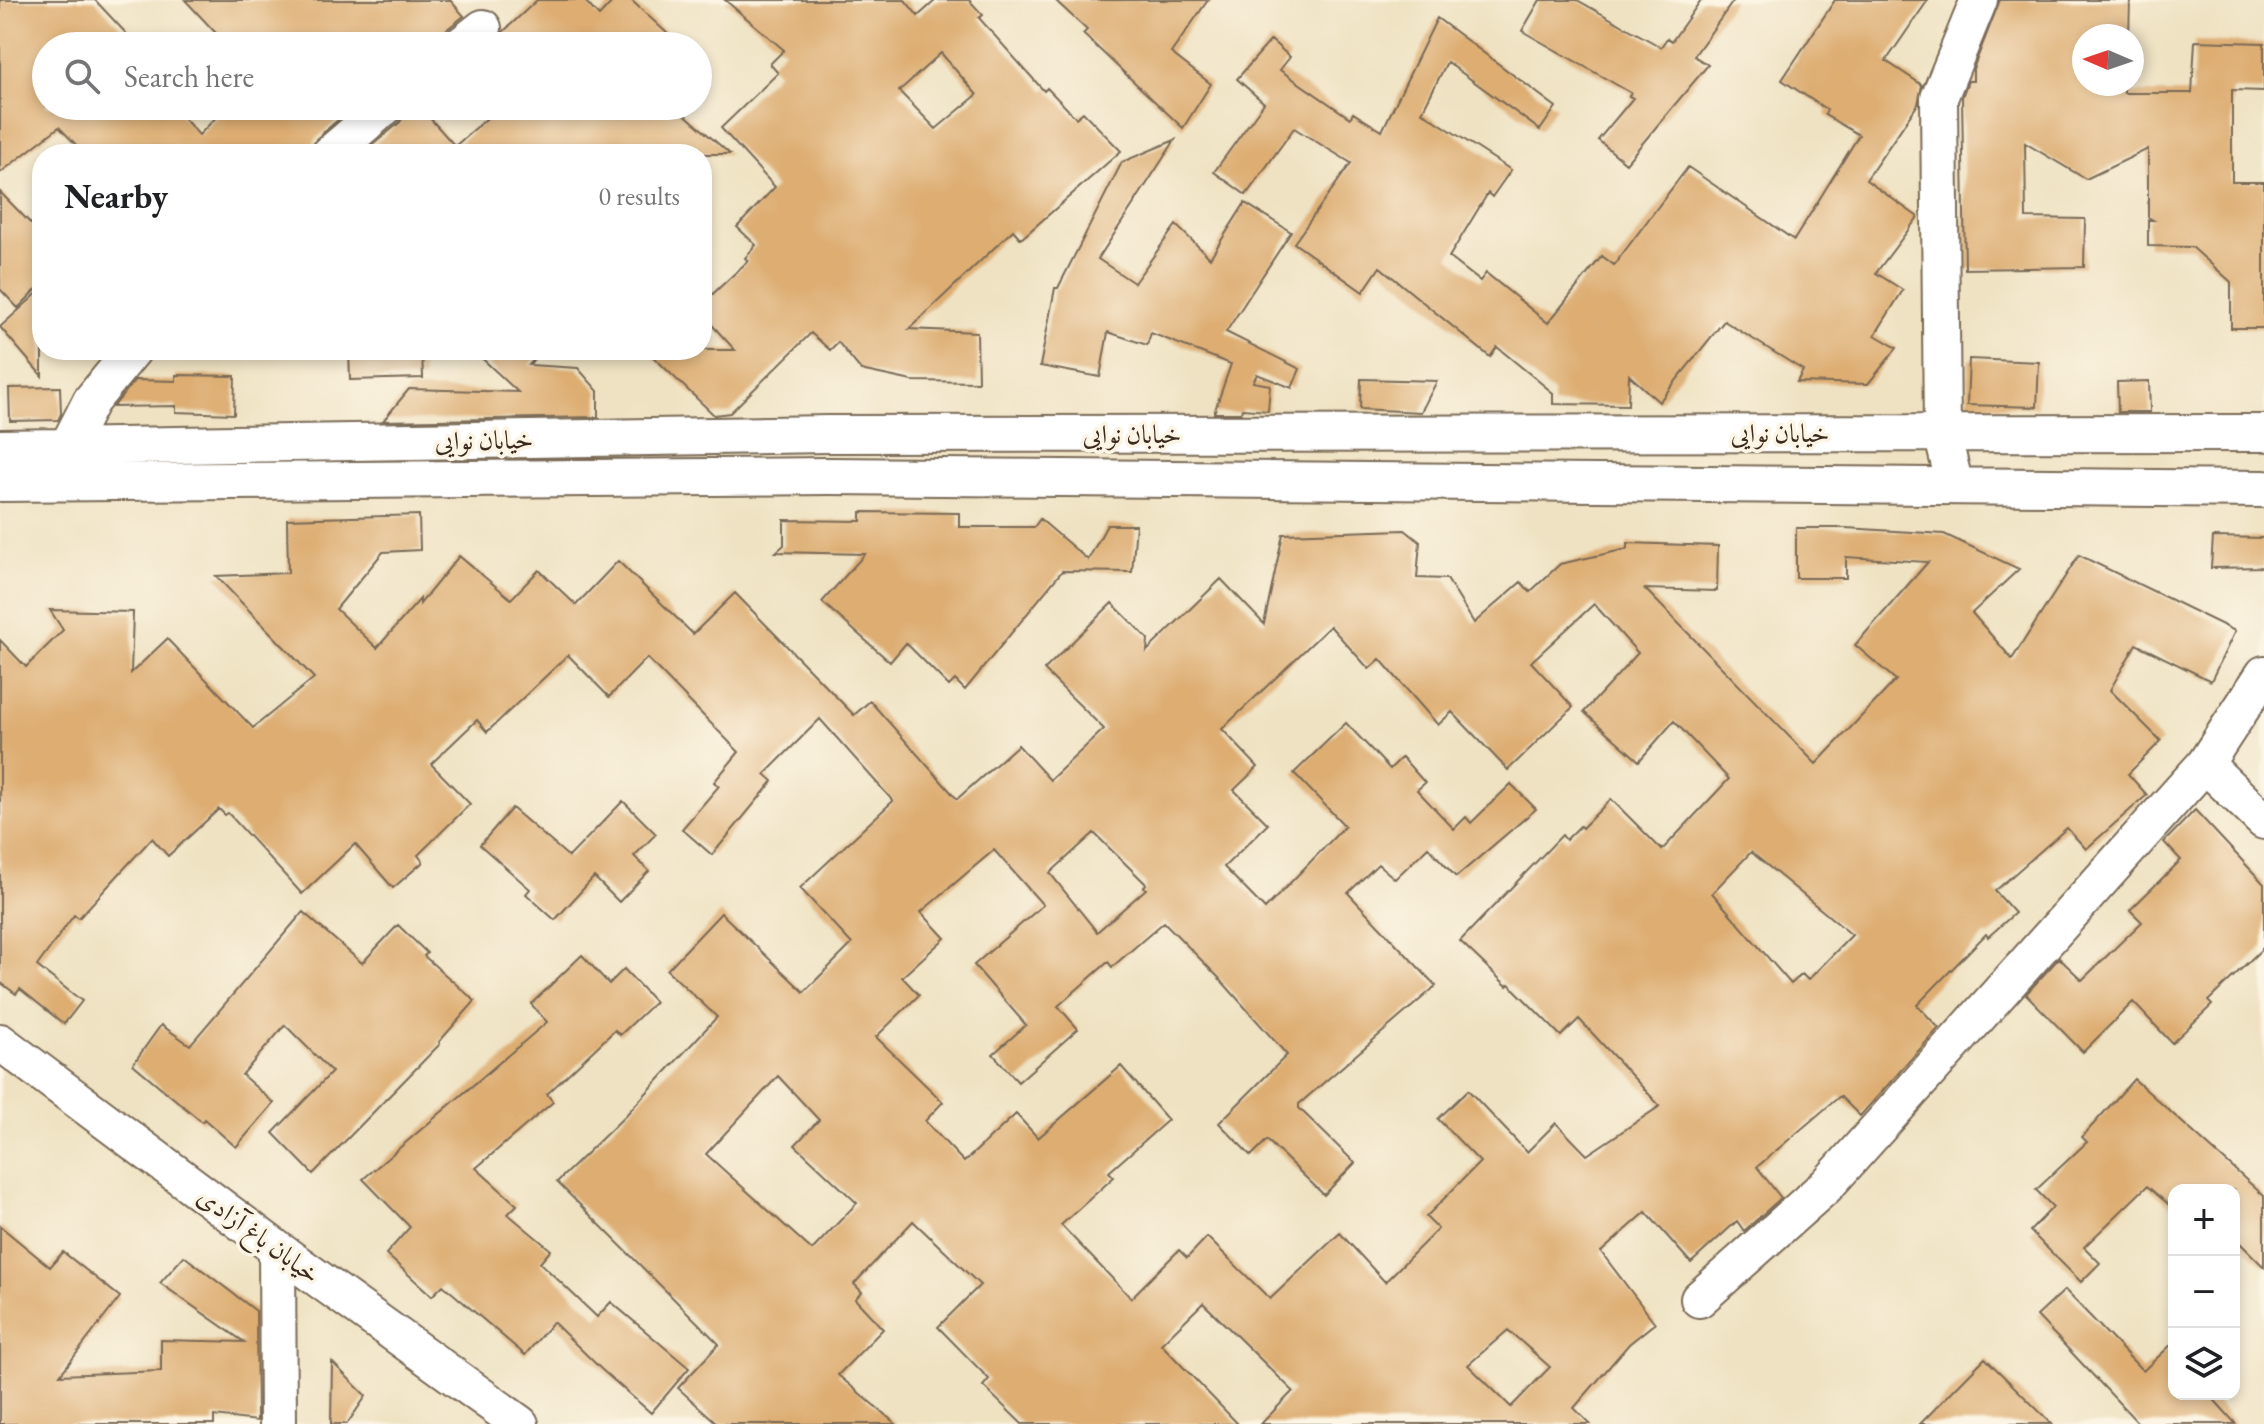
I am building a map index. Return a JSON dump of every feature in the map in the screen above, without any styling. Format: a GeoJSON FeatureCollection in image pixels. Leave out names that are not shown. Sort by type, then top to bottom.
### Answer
{"type":"FeatureCollection","features":[{"type":"Feature","properties":{"kind":"street"},"geometry":{"type":"LineString","coordinates":[[1955,486],[1942,433],[1939,98],[1979,0]]}},
{"type":"Feature","properties":{"kind":"street"},"geometry":{"type":"LineString","coordinates":[[342,144],[370,120]]}},
{"type":"Feature","properties":{"kind":"street"},"geometry":{"type":"LineString","coordinates":[[68,446],[98,390],[124,360]]}},
{"type":"Feature","properties":{"kind":"street","name":"خیابان نوایی"},"geometry":{"type":"LineString","coordinates":[[0,448],[829,434],[2264,433]]}},
{"type":"Feature","properties":{"kind":"street","name":"خیابان نوایی"},"geometry":{"type":"LineString","coordinates":[[0,483],[828,476],[2264,489]]}},
{"type":"Feature","properties":{"kind":"street"},"geometry":{"type":"LineString","coordinates":[[1699,1299],[1827,1185],[2205,764],[2264,674]]}},
{"type":"Feature","properties":{"kind":"street"},"geometry":{"type":"LineString","coordinates":[[2205,764],[2264,821]]}},
{"type":"Feature","properties":{"kind":"street","name":"خیابان باغ آزادی"},"geometry":{"type":"LineString","coordinates":[[0,1042],[277,1249],[520,1424]]}},
{"type":"Feature","properties":{"kind":"street"},"geometry":{"type":"LineString","coordinates":[[277,1249],[278,1424]]}},
{"type":"Feature","properties":{"kind":"building"},"geometry":{"type":"Polygon","coordinates":[[[0,0],[95,0],[125,32],[32,32],[32,120],[186,120],[199,135],[213,120],[338,120],[314,144],[75,144],[59,127],[37,144],[32,144],[32,148],[0,173],[0,0]]]}},
{"type":"Feature","properties":{"kind":"building"},"geometry":{"type":"Polygon","coordinates":[[[185,0],[450,0],[464,16],[445,32],[215,32],[185,0]]]}},
{"type":"Feature","properties":{"kind":"building"},"geometry":{"type":"Polygon","coordinates":[[[537,0],[584,0],[599,16],[614,0],[631,0],[666,32],[503,32],[537,0]]]}},
{"type":"Feature","properties":{"kind":"building"},"geometry":{"type":"Polygon","coordinates":[[[725,0],[905,0],[918,16],[936,0],[969,0],[983,15],[979,18],[1044,91],[1047,88],[1076,118],[1083,112],[1121,151],[1021,239],[1013,230],[909,329],[977,332],[978,382],[912,381],[861,370],[838,342],[830,350],[811,333],[730,413],[714,415],[656,360],[712,360],[712,350],[735,350],[712,325],[712,295],[748,261],[745,258],[756,245],[737,227],[775,187],[721,128],[778,73],[770,64],[784,50],[725,0]],[[941,53],[899,91],[936,129],[977,95],[941,53]]]}},
{"type":"Feature","properties":{"kind":"building"},"geometry":{"type":"Polygon","coordinates":[[[1055,0],[1208,0],[1171,53],[1211,84],[1183,128],[1083,34],[1087,30],[1055,0]]]}},
{"type":"Feature","properties":{"kind":"building"},"geometry":{"type":"Polygon","coordinates":[[[1540,0],[1577,0],[1661,47],[1667,38],[1672,41],[1701,0],[1734,0],[1694,56],[1708,65],[1626,163],[1598,140],[1633,98],[1629,96],[1631,93],[1522,31],[1540,0]]]}},
{"type":"Feature","properties":{"kind":"building"},"geometry":{"type":"Polygon","coordinates":[[[1835,0],[1928,0],[1886,61],[1922,85],[1918,104],[1866,180],[1918,217],[1876,273],[1903,290],[1875,335],[1897,348],[1868,384],[1797,382],[1803,370],[1724,321],[1659,402],[1629,375],[1628,405],[1553,404],[1553,393],[1497,347],[1490,357],[1380,267],[1363,292],[1294,243],[1351,163],[1294,128],[1246,195],[1214,172],[1264,103],[1237,79],[1271,40],[1290,57],[1280,70],[1350,118],[1353,113],[1382,131],[1437,18],[1556,107],[1540,130],[1447,62],[1422,112],[1511,170],[1492,197],[1488,193],[1449,257],[1480,281],[1486,273],[1548,323],[1602,256],[1614,265],[1688,167],[1794,240],[1859,135],[1825,115],[1827,110],[1782,80],[1835,0]]]}},
{"type":"Feature","properties":{"kind":"building"},"geometry":{"type":"Polygon","coordinates":[[[2000,0],[2130,0],[2129,24],[2072,24],[2072,96],[2192,93],[2195,41],[2264,43],[2264,91],[2232,90],[2232,182],[2264,182],[2264,328],[2231,328],[2231,282],[2192,247],[2148,246],[2148,220],[2153,220],[2148,217],[2148,149],[2086,179],[2025,143],[2026,218],[2085,219],[2084,267],[1965,269],[1962,97],[1968,81],[1973,81],[1973,69],[2000,0]]]}},
{"type":"Feature","properties":{"kind":"building"},"geometry":{"type":"Polygon","coordinates":[[[432,120],[453,144],[374,144],[400,122],[432,120]]]}},
{"type":"Feature","properties":{"kind":"building"},"geometry":{"type":"Polygon","coordinates":[[[485,120],[691,120],[730,154],[712,154],[712,144],[457,144],[485,120]]]}},
{"type":"Feature","properties":{"kind":"building"},"geometry":{"type":"Polygon","coordinates":[[[1175,140],[1098,259],[1134,283],[1176,225],[1210,258],[1245,203],[1291,232],[1226,332],[1300,369],[1292,388],[1257,374],[1253,382],[1270,385],[1268,411],[1242,409],[1241,413],[1214,413],[1231,364],[1151,333],[1147,345],[1108,332],[1100,377],[1040,366],[1055,288],[1058,288],[1122,162],[1175,140]]]}},
{"type":"Feature","properties":{"kind":"building"},"geometry":{"type":"Polygon","coordinates":[[[0,192],[32,225],[32,294],[18,308],[0,289],[0,192]]]}},
{"type":"Feature","properties":{"kind":"building"},"geometry":{"type":"Polygon","coordinates":[[[32,298],[32,360],[42,360],[42,376],[0,327],[32,298]]]}},
{"type":"Feature","properties":{"kind":"building"},"geometry":{"type":"Polygon","coordinates":[[[1969,359],[2039,362],[2037,407],[1967,405],[1969,359]]]}},
{"type":"Feature","properties":{"kind":"building"},"geometry":{"type":"Polygon","coordinates":[[[349,360],[422,360],[423,378],[350,380],[349,360]]]}},
{"type":"Feature","properties":{"kind":"building"},"geometry":{"type":"Polygon","coordinates":[[[484,360],[533,360],[529,365],[578,368],[598,391],[598,417],[383,421],[409,389],[518,392],[484,360]]]}},
{"type":"Feature","properties":{"kind":"building"},"geometry":{"type":"Polygon","coordinates":[[[176,375],[235,376],[234,414],[176,412],[176,406],[113,407],[135,380],[176,381],[176,375]]]}},
{"type":"Feature","properties":{"kind":"building"},"geometry":{"type":"Polygon","coordinates":[[[1361,379],[1437,381],[1421,412],[1360,409],[1361,379]]]}},
{"type":"Feature","properties":{"kind":"building"},"geometry":{"type":"Polygon","coordinates":[[[2149,381],[2150,412],[2118,412],[2117,382],[2149,381]]]}},
{"type":"Feature","properties":{"kind":"building"},"geometry":{"type":"Polygon","coordinates":[[[60,387],[61,414],[58,420],[10,421],[9,388],[60,387]]]}},
{"type":"Feature","properties":{"kind":"building"},"geometry":{"type":"Polygon","coordinates":[[[861,512],[959,513],[959,527],[1034,527],[1040,519],[1088,560],[1107,525],[1136,525],[1132,572],[1062,571],[965,690],[955,680],[949,686],[906,643],[890,662],[822,602],[865,554],[776,552],[784,545],[784,520],[861,521],[861,512]]]}},
{"type":"Feature","properties":{"kind":"building"},"geometry":{"type":"Polygon","coordinates":[[[419,515],[420,550],[383,552],[336,609],[377,648],[420,599],[420,604],[459,556],[511,599],[539,570],[576,605],[618,561],[693,634],[735,593],[854,715],[870,701],[957,799],[1018,745],[1050,780],[1104,729],[1044,670],[1112,603],[1148,639],[1147,651],[1221,579],[1264,624],[1283,534],[1405,530],[1420,542],[1417,578],[1447,579],[1474,623],[1521,582],[1530,592],[1560,564],[1627,549],[1627,543],[1718,546],[1717,591],[1645,589],[1816,764],[1896,680],[1855,645],[1928,562],[1846,557],[1846,578],[1796,578],[1796,528],[1944,534],[2019,569],[1972,613],[2012,659],[2079,555],[2235,631],[2211,681],[2136,644],[2110,690],[2161,741],[2128,774],[2147,795],[2086,849],[2067,828],[1995,891],[2015,913],[1988,937],[1986,934],[1917,1005],[1939,1028],[1860,1116],[1840,1096],[1757,1167],[1781,1198],[1744,1231],[1737,1221],[1691,1263],[1646,1212],[1601,1252],[1655,1323],[1629,1344],[1574,1408],[1590,1424],[1261,1424],[1293,1391],[1203,1303],[1161,1344],[1238,1424],[1022,1424],[983,1386],[989,1379],[938,1327],[980,1285],[913,1221],[854,1284],[862,1292],[855,1299],[883,1329],[838,1375],[896,1424],[718,1424],[678,1388],[719,1344],[557,1182],[624,1117],[717,1017],[667,970],[721,913],[804,992],[852,944],[800,888],[893,801],[820,719],[765,774],[773,781],[712,855],[682,829],[719,786],[714,782],[739,752],[647,658],[609,697],[568,655],[487,732],[477,720],[431,764],[470,804],[418,855],[423,862],[393,888],[355,844],[302,894],[228,813],[225,815],[219,809],[168,856],[152,838],[79,918],[74,915],[37,966],[82,1001],[64,1024],[20,989],[16,994],[0,982],[0,640],[26,667],[63,630],[50,610],[133,612],[131,673],[167,639],[253,728],[314,678],[216,576],[288,573],[287,519],[419,515]],[[1594,604],[1531,662],[1573,707],[1508,770],[1452,712],[1438,725],[1380,659],[1369,669],[1330,626],[1222,729],[1258,767],[1234,790],[1268,824],[1224,867],[1265,909],[1345,826],[1294,773],[1346,723],[1390,769],[1402,757],[1425,783],[1417,790],[1454,829],[1466,817],[1471,823],[1511,784],[1536,809],[1456,877],[1428,847],[1395,879],[1378,864],[1348,893],[1436,986],[1299,1104],[1299,1108],[1355,1163],[1324,1195],[1267,1140],[1251,1156],[1219,1123],[1287,1055],[1164,922],[1112,967],[1108,962],[1058,1006],[1078,1029],[1018,1082],[993,1054],[1026,1025],[974,965],[1043,905],[994,850],[921,912],[945,938],[902,977],[919,995],[876,1037],[943,1102],[925,1121],[964,1162],[1016,1114],[1038,1138],[1121,1066],[1168,1120],[1109,1172],[1114,1177],[1061,1225],[1131,1298],[1179,1250],[1187,1258],[1207,1237],[1270,1299],[1340,1233],[1385,1282],[1438,1229],[1426,1217],[1480,1162],[1438,1119],[1468,1090],[1527,1152],[1556,1123],[1587,1155],[1660,1106],[1579,1019],[1561,1036],[1460,941],[1562,835],[1566,840],[1611,799],[1662,850],[1729,779],[1674,721],[1639,761],[1584,712],[1638,653],[1594,604]],[[1094,833],[1050,873],[1097,932],[1146,889],[1146,884],[1094,833]],[[1751,852],[1712,893],[1791,984],[1802,974],[1808,980],[1852,935],[1751,852]],[[778,1076],[706,1154],[812,1250],[857,1203],[795,1145],[819,1120],[778,1076]],[[1508,1330],[1468,1365],[1511,1407],[1550,1367],[1508,1330]]]}},
{"type":"Feature","properties":{"kind":"building"},"geometry":{"type":"Polygon","coordinates":[[[2213,537],[2264,538],[2264,567],[2211,568],[2213,537]]]}},
{"type":"Feature","properties":{"kind":"building"},"geometry":{"type":"Polygon","coordinates":[[[623,801],[656,834],[634,856],[649,871],[619,902],[594,877],[555,920],[526,894],[530,889],[480,845],[512,808],[569,857],[623,801]]]}},
{"type":"Feature","properties":{"kind":"building"},"geometry":{"type":"Polygon","coordinates":[[[2195,810],[2264,884],[2264,947],[2208,1001],[2212,1005],[2172,1043],[2133,1002],[2083,1052],[2026,994],[2059,958],[2082,980],[2142,922],[2130,910],[2181,860],[2164,842],[2195,810]]]}},
{"type":"Feature","properties":{"kind":"building"},"geometry":{"type":"Polygon","coordinates":[[[303,912],[362,963],[398,925],[427,953],[424,956],[475,1001],[440,1044],[313,1174],[273,1133],[332,1072],[285,1025],[242,1075],[274,1103],[236,1147],[133,1064],[161,1025],[190,1045],[303,912]]]}},
{"type":"Feature","properties":{"kind":"building"},"geometry":{"type":"Polygon","coordinates":[[[582,955],[609,984],[624,969],[655,1002],[620,1035],[615,1030],[547,1094],[553,1102],[476,1168],[517,1205],[508,1214],[551,1250],[540,1263],[597,1317],[611,1302],[689,1368],[651,1413],[553,1322],[525,1355],[443,1285],[432,1296],[386,1254],[410,1227],[363,1179],[547,1022],[531,1004],[582,955]]]}},
{"type":"Feature","properties":{"kind":"building"},"geometry":{"type":"Polygon","coordinates":[[[2134,1079],[2264,1196],[2264,1267],[2240,1243],[2240,1184],[2168,1184],[2168,1204],[2147,1186],[2084,1247],[2100,1263],[2081,1282],[2030,1231],[2053,1207],[2036,1190],[2087,1142],[2082,1137],[2134,1079]]]}},
{"type":"Feature","properties":{"kind":"building"},"geometry":{"type":"Polygon","coordinates":[[[0,1226],[50,1267],[63,1252],[120,1297],[60,1375],[161,1371],[161,1340],[244,1342],[160,1283],[184,1256],[256,1311],[257,1421],[214,1416],[214,1424],[0,1424],[0,1226]]]}},
{"type":"Feature","properties":{"kind":"building"},"geometry":{"type":"Polygon","coordinates":[[[2065,1290],[2143,1371],[2168,1348],[2168,1400],[2214,1400],[2236,1424],[2139,1424],[2037,1316],[2065,1290]]]}},
{"type":"Feature","properties":{"kind":"building"},"geometry":{"type":"Polygon","coordinates":[[[1985,1358],[2052,1424],[1920,1424],[1985,1358]]]}},
{"type":"Feature","properties":{"kind":"building"},"geometry":{"type":"Polygon","coordinates":[[[332,1362],[366,1396],[347,1424],[331,1424],[332,1362]]]}}]}
